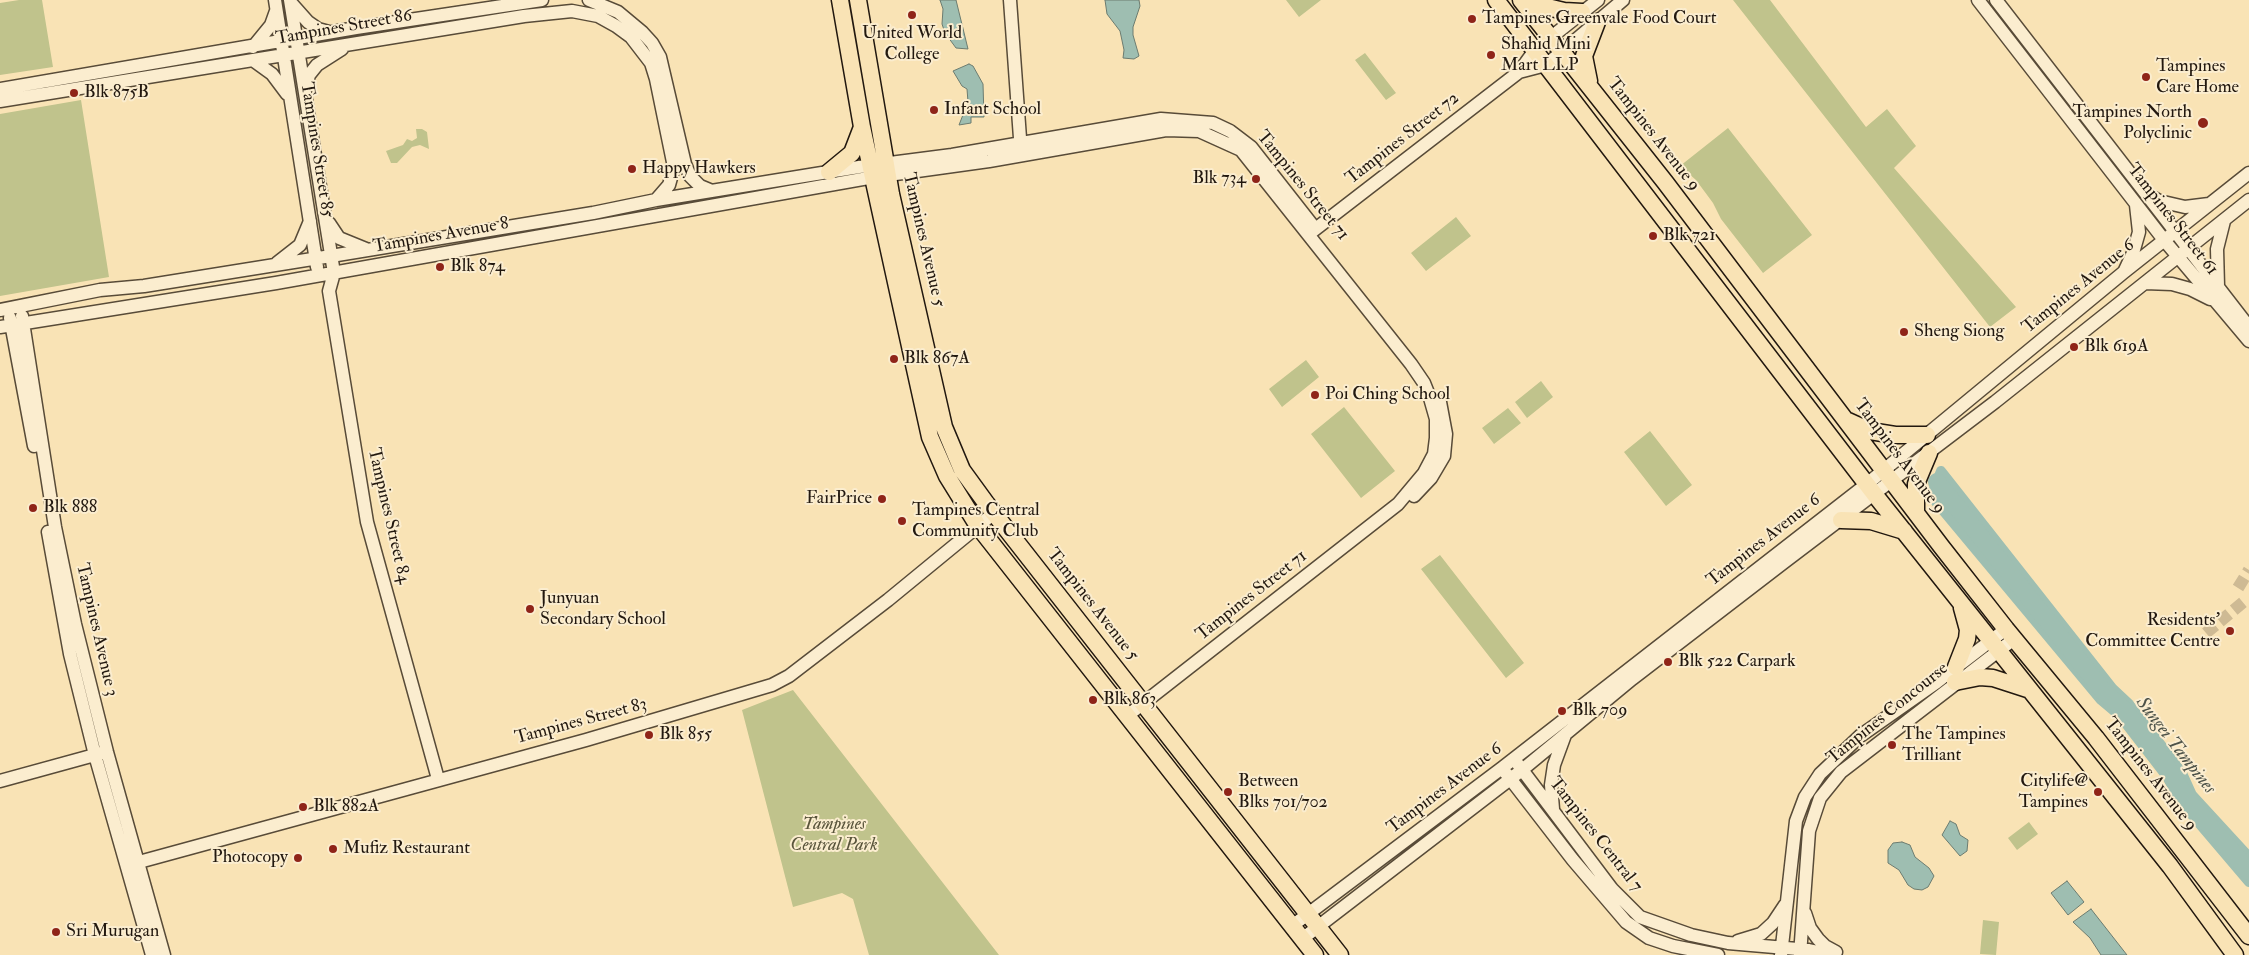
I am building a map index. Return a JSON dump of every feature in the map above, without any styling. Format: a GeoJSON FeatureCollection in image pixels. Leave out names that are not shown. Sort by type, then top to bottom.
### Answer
{"type":"FeatureCollection","features":[{"type":"Feature","properties":{"kind":"main road","name":"Tampines Avenue 5"},"geometry":{"type":"LineString","coordinates":[[840,0],[862,127],[879,170],[944,427],[962,470],[1340,955]]}},
{"type":"Feature","properties":{"kind":"main road","name":"Tampines Avenue 5"},"geometry":{"type":"LineString","coordinates":[[858,0],[879,170],[930,437],[947,476],[978,526],[1315,955]]}},
{"type":"Feature","properties":{"kind":"main road"},"geometry":{"type":"LineString","coordinates":[[1496,0],[1871,489],[2170,866],[2235,955]]}},
{"type":"Feature","properties":{"kind":"main road","name":"Tampines Avenue 9"},"geometry":{"type":"LineString","coordinates":[[1521,0],[1591,88],[2010,634],[2101,744],[2249,936]]}},
{"type":"Feature","properties":{"kind":"main road"},"geometry":{"type":"LineString","coordinates":[[1532,0],[1543,6],[1564,11],[1582,12]]}},
{"type":"Feature","properties":{"kind":"main road"},"geometry":{"type":"LineString","coordinates":[[1591,88],[1584,56],[1597,22]]}},
{"type":"Feature","properties":{"kind":"main road"},"geometry":{"type":"LineString","coordinates":[[829,172],[852,153],[862,127]]}},
{"type":"Feature","properties":{"kind":"main road"},"geometry":{"type":"LineString","coordinates":[[1846,420],[1870,431],[1895,435],[1926,435]]}},
{"type":"Feature","properties":{"kind":"main road"},"geometry":{"type":"LineString","coordinates":[[1916,512],[1916,484],[1929,453]]}},
{"type":"Feature","properties":{"kind":"main road"},"geometry":{"type":"LineString","coordinates":[[1841,520],[1871,520],[1906,532]]}},
{"type":"Feature","properties":{"kind":"main road"},"geometry":{"type":"LineString","coordinates":[[1960,601],[1968,630],[1956,675],[1993,678],[2032,691]]}},
{"type":"Feature","properties":{"kind":"street","name":"Tampines Street 86"},"geometry":{"type":"LineString","coordinates":[[0,89],[297,38],[542,0]]}},
{"type":"Feature","properties":{"kind":"street","name":"Tampines Street 86"},"geometry":{"type":"LineString","coordinates":[[589,0],[618,12],[642,32],[652,43],[660,58],[674,141],[674,167],[669,185],[656,200]]}},
{"type":"Feature","properties":{"kind":"street"},"geometry":{"type":"LineString","coordinates":[[1001,0],[1006,40],[1012,56]]}},
{"type":"Feature","properties":{"kind":"street"},"geometry":{"type":"LineString","coordinates":[[1010,0],[1012,56],[1021,149]]}},
{"type":"Feature","properties":{"kind":"street","name":"Tampines Street 72"},"geometry":{"type":"LineString","coordinates":[[1312,232],[1519,72],[1535,50],[1550,36],[1598,0]]}},
{"type":"Feature","properties":{"kind":"street"},"geometry":{"type":"LineString","coordinates":[[1546,65],[1623,0]]}},
{"type":"Feature","properties":{"kind":"street","name":"Tampines Street 61"},"geometry":{"type":"LineString","coordinates":[[1978,0],[2103,158],[2178,258],[2249,340]]}},
{"type":"Feature","properties":{"kind":"street","name":"Tampines Street 61"},"geometry":{"type":"LineString","coordinates":[[1996,0],[2249,327]]}},
{"type":"Feature","properties":{"kind":"street","name":"Tampines Street 85"},"geometry":{"type":"LineString","coordinates":[[290,1],[308,22],[318,29],[331,33]]}},
{"type":"Feature","properties":{"kind":"street","name":"Tampines Street 85"},"geometry":{"type":"LineString","coordinates":[[290,1],[331,256]]}},
{"type":"Feature","properties":{"kind":"street","name":"Tampines Street 85"},"geometry":{"type":"LineString","coordinates":[[275,6],[319,275],[329,291]]}},
{"type":"Feature","properties":{"kind":"street","name":"Tampines Street 85"},"geometry":{"type":"LineString","coordinates":[[253,47],[267,31],[275,6]]}},
{"type":"Feature","properties":{"kind":"street","name":"Tampines Street 86"},"geometry":{"type":"LineString","coordinates":[[0,101],[283,57],[350,44],[524,16],[572,11],[598,16],[631,37],[651,63],[674,141],[690,176],[700,186],[712,192]]}},
{"type":"Feature","properties":{"kind":"street"},"geometry":{"type":"LineString","coordinates":[[305,93],[309,75],[317,64],[350,44]]}},
{"type":"Feature","properties":{"kind":"street"},"geometry":{"type":"LineString","coordinates":[[254,61],[278,80],[291,103]]}},
{"type":"Feature","properties":{"kind":"street","name":"Tampines Street 72"},"geometry":{"type":"LineString","coordinates":[[1519,72],[1546,65]]}},
{"type":"Feature","properties":{"kind":"street","name":"Tampines Street 71"},"geometry":{"type":"LineString","coordinates":[[879,170],[990,161],[1021,149],[1166,130],[1199,131],[1241,150],[1312,232],[1424,383],[1436,418],[1434,454],[1424,473],[1398,504],[1127,716]]}},
{"type":"Feature","properties":{"kind":"street","name":"Tampines Avenue 8"},"geometry":{"type":"LineString","coordinates":[[9,308],[100,290],[273,266],[829,172],[879,170]]}},
{"type":"Feature","properties":{"kind":"street","name":"Tampines Avenue 8"},"geometry":{"type":"LineString","coordinates":[[11,325],[319,275],[879,170]]}},
{"type":"Feature","properties":{"kind":"street","name":"Tampines Avenue 6"},"geometry":{"type":"LineString","coordinates":[[1889,475],[1926,435],[2124,272],[2249,173]]}},
{"type":"Feature","properties":{"kind":"street"},"geometry":{"type":"LineString","coordinates":[[2146,193],[2159,200],[2185,207],[2211,203]]}},
{"type":"Feature","properties":{"kind":"street","name":"Tampines Avenue 6"},"geometry":{"type":"LineString","coordinates":[[1297,932],[1502,768],[1889,475],[1929,453],[2190,249],[2249,200]]}},
{"type":"Feature","properties":{"kind":"street"},"geometry":{"type":"LineString","coordinates":[[2124,272],[2133,253],[2139,232],[2136,204]]}},
{"type":"Feature","properties":{"kind":"street"},"geometry":{"type":"LineString","coordinates":[[325,214],[332,230],[339,238],[368,250]]}},
{"type":"Feature","properties":{"kind":"street"},"geometry":{"type":"LineString","coordinates":[[273,266],[294,251],[310,221]]}},
{"type":"Feature","properties":{"kind":"street"},"geometry":{"type":"LineString","coordinates":[[2218,286],[2217,249],[2224,221]]}},
{"type":"Feature","properties":{"kind":"street","name":"Tampines Street 84"},"geometry":{"type":"LineString","coordinates":[[331,256],[334,272],[329,291],[369,529],[438,779]]}},
{"type":"Feature","properties":{"kind":"street"},"geometry":{"type":"LineString","coordinates":[[2145,284],[2172,284],[2190,289],[2215,302]]}},
{"type":"Feature","properties":{"kind":"street","name":"Tampines Avenue 3"},"geometry":{"type":"LineString","coordinates":[[9,308],[70,654],[134,864],[164,955]]}},
{"type":"Feature","properties":{"kind":"street","name":"Tampines Avenue 6"},"geometry":{"type":"LineString","coordinates":[[1313,919],[1522,770],[1640,673],[1841,520],[1871,489]]}},
{"type":"Feature","properties":{"kind":"street","name":"Tampines Street 83"},"geometry":{"type":"LineString","coordinates":[[134,864],[438,779],[586,740],[772,685],[789,676],[888,600],[994,513]]}},
{"type":"Feature","properties":{"kind":"street","name":"Tampines Concourse"},"geometry":{"type":"LineString","coordinates":[[1801,952],[1803,896],[1809,831],[1820,798],[1841,772],[1956,675],[2010,634]]}},
{"type":"Feature","properties":{"kind":"street","name":"Tampines Concourse"},"geometry":{"type":"LineString","coordinates":[[1782,952],[1796,821],[1805,797],[1820,774],[1860,736],[1956,675]]}},
{"type":"Feature","properties":{"kind":"street"},"geometry":{"type":"LineString","coordinates":[[1553,809],[1551,785],[1554,765],[1565,735]]}},
{"type":"Feature","properties":{"kind":"street"},"geometry":{"type":"LineString","coordinates":[[0,773],[100,749]]}},
{"type":"Feature","properties":{"kind":"street"},"geometry":{"type":"LineString","coordinates":[[0,781],[100,749]]}},
{"type":"Feature","properties":{"kind":"street","name":"Tampines Central 7"},"geometry":{"type":"LineString","coordinates":[[1514,759],[1553,809],[1576,843],[1612,888],[1640,917],[1691,935],[1728,943],[1782,952],[1833,955]]}},
{"type":"Feature","properties":{"kind":"street","name":"Tampines Central 7"},"geometry":{"type":"LineString","coordinates":[[1502,768],[1573,860],[1626,922],[1649,938],[1673,946],[1718,955]]}},
{"type":"Feature","properties":{"kind":"street","name":"Tampines Avenue 3"},"geometry":{"type":"LineString","coordinates":[[134,864],[152,955]]}},
{"type":"Feature","properties":{"kind":"street"},"geometry":{"type":"LineString","coordinates":[[1803,896],[1810,928],[1825,946],[1841,955]]}},
{"type":"Feature","properties":{"kind":"street","name":"Tampines Concourse"},"geometry":{"type":"LineString","coordinates":[[1728,943],[1762,934],[1773,923],[1788,898]]}},
{"type":"Feature","properties":{"kind":"green space"},"geometry":{"type":"Polygon","coordinates":[[[19,0],[42,0],[53,67],[0,75],[0,3],[19,0]]]}},
{"type":"Feature","properties":{"kind":"green space"},"geometry":{"type":"Polygon","coordinates":[[[1286,0],[1321,0],[1299,17],[1286,0]]]}},
{"type":"Feature","properties":{"kind":"green space"},"geometry":{"type":"Polygon","coordinates":[[[1733,0],[1770,0],[1866,127],[1887,109],[1916,146],[1894,168],[2016,307],[1990,327],[1733,0]]]}},
{"type":"Feature","properties":{"kind":"green space"},"geometry":{"type":"Polygon","coordinates":[[[1365,53],[1396,93],[1386,100],[1355,60],[1365,53]]]}},
{"type":"Feature","properties":{"kind":"green space"},"geometry":{"type":"Polygon","coordinates":[[[81,100],[109,277],[0,296],[0,114],[81,100]]]}},
{"type":"Feature","properties":{"kind":"green space"},"geometry":{"type":"Polygon","coordinates":[[[1728,128],[1812,235],[1763,273],[1721,219],[1713,203],[1696,180],[1680,166],[1728,128]]]}},
{"type":"Feature","properties":{"kind":"green space"},"geometry":{"type":"Polygon","coordinates":[[[416,129],[422,129],[427,132],[429,149],[420,145],[412,147],[397,163],[391,163],[386,151],[403,145],[407,139],[412,141],[417,138],[416,129]]]}},
{"type":"Feature","properties":{"kind":"green space"},"geometry":{"type":"Polygon","coordinates":[[[1456,217],[1471,236],[1426,271],[1411,253],[1456,217]]]}},
{"type":"Feature","properties":{"kind":"green space"},"geometry":{"type":"Polygon","coordinates":[[[1306,360],[1319,377],[1282,407],[1269,389],[1306,360]]]}},
{"type":"Feature","properties":{"kind":"green space"},"geometry":{"type":"Polygon","coordinates":[[[1541,381],[1553,397],[1527,418],[1515,402],[1541,381]]]}},
{"type":"Feature","properties":{"kind":"green space"},"geometry":{"type":"Polygon","coordinates":[[[1344,407],[1395,471],[1361,498],[1311,434],[1344,407]]]}},
{"type":"Feature","properties":{"kind":"green space"},"geometry":{"type":"Polygon","coordinates":[[[1508,408],[1521,423],[1494,444],[1482,428],[1508,408]]]}},
{"type":"Feature","properties":{"kind":"green space"},"geometry":{"type":"Polygon","coordinates":[[[1650,431],[1692,485],[1666,506],[1624,452],[1650,431]]]}},
{"type":"Feature","properties":{"kind":"green space"},"geometry":{"type":"Polygon","coordinates":[[[1440,555],[1524,663],[1506,678],[1421,569],[1440,555]]]}},
{"type":"Feature","properties":{"kind":"green space","name":"Tampines Central Park"},"geometry":{"type":"Polygon","coordinates":[[[793,690],[999,955],[869,955],[853,899],[842,893],[793,907],[742,710],[793,690]]]}},
{"type":"Feature","properties":{"kind":"green space"},"geometry":{"type":"Polygon","coordinates":[[[2029,822],[2038,834],[2017,850],[2008,838],[2029,822]]]}},
{"type":"Feature","properties":{"kind":"green space"},"geometry":{"type":"Polygon","coordinates":[[[1983,920],[1999,922],[1996,955],[1980,954],[1983,920]]]}},
{"type":"Feature","properties":{"kind":"shaded area"},"geometry":{"type":"Polygon","coordinates":[[[940,0],[956,0],[968,49],[956,48],[945,33],[942,24],[943,9],[940,0]]]}},
{"type":"Feature","properties":{"kind":"shaded area"},"geometry":{"type":"Polygon","coordinates":[[[1105,0],[1139,0],[1140,6],[1133,27],[1133,35],[1139,56],[1134,59],[1123,58],[1124,50],[1120,31],[1107,14],[1105,0]]]}},
{"type":"Feature","properties":{"kind":"shaded area"},"geometry":{"type":"Polygon","coordinates":[[[969,64],[973,66],[983,84],[984,117],[971,117],[971,123],[959,125],[968,102],[967,89],[962,86],[953,71],[969,64]]]}},
{"type":"Feature","properties":{"kind":"shaded area"},"geometry":{"type":"Polygon","coordinates":[[[1950,821],[1956,824],[1960,835],[1968,840],[1967,851],[1960,856],[1942,835],[1950,821]]]}},
{"type":"Feature","properties":{"kind":"shaded area"},"geometry":{"type":"Polygon","coordinates":[[[1902,842],[1910,845],[1915,857],[1929,868],[1934,876],[1928,887],[1922,890],[1914,889],[1908,885],[1899,870],[1888,863],[1888,850],[1893,843],[1902,842]]]}},
{"type":"Feature","properties":{"kind":"shaded area"},"geometry":{"type":"Polygon","coordinates":[[[2067,881],[2084,902],[2068,915],[2051,893],[2067,881]]]}},
{"type":"Feature","properties":{"kind":"shaded area"},"geometry":{"type":"Polygon","coordinates":[[[2091,909],[2127,955],[2101,955],[2090,938],[2073,922],[2091,909]]]}},
{"type":"Feature","properties":{"kind":"waterway"},"geometry":{"type":"LineString","coordinates":[[2249,857],[2192,795],[2182,773],[2165,750],[2129,704],[2113,689],[1941,471],[1931,496],[2101,700],[2120,716],[2168,778],[2181,802],[2249,882]]}},
{"type":"Feature","properties":{"kind":"waterway","name":"Sungei Tampines"},"geometry":{"type":"LineString","coordinates":[[1937,482],[2105,693],[2123,709],[2162,758],[2173,779],[2203,818],[2249,871]]}},
{"type":"Feature","properties":{"kind":"tunnel"},"geometry":{"type":"LineString","coordinates":[[2238,588],[2249,570]]}},
{"type":"Feature","properties":{"kind":"tunnel"},"geometry":{"type":"LineString","coordinates":[[2206,633],[2247,599]]}},
{"type":"Feature","properties":{"kind":"place","name":"United World College"},"geometry":{"type":"Point","coordinates":[912,15]}},
{"type":"Feature","properties":{"kind":"place","name":"Tampines Greenvale Food Court"},"geometry":{"type":"Point","coordinates":[1472,19]}},
{"type":"Feature","properties":{"kind":"place","name":"Shahid Mini Mart LLP"},"geometry":{"type":"Point","coordinates":[1491,55]}},
{"type":"Feature","properties":{"kind":"place","name":"Tampines Care Home"},"geometry":{"type":"Point","coordinates":[2146,77]}},
{"type":"Feature","properties":{"kind":"place","name":"Blk 875B"},"geometry":{"type":"Point","coordinates":[74,93]}},
{"type":"Feature","properties":{"kind":"place","name":"Infant School"},"geometry":{"type":"Point","coordinates":[934,110]}},
{"type":"Feature","properties":{"kind":"place","name":"Tampines North Polyclinic"},"geometry":{"type":"Point","coordinates":[2203,123]}},
{"type":"Feature","properties":{"kind":"place","name":"Happy Hawkers"},"geometry":{"type":"Point","coordinates":[632,169]}},
{"type":"Feature","properties":{"kind":"place","name":"Blk 734"},"geometry":{"type":"Point","coordinates":[1256,179]}},
{"type":"Feature","properties":{"kind":"place","name":"Blk 721"},"geometry":{"type":"Point","coordinates":[1653,236]}},
{"type":"Feature","properties":{"kind":"place","name":"Blk 874"},"geometry":{"type":"Point","coordinates":[440,267]}},
{"type":"Feature","properties":{"kind":"place","name":"Sheng Siong"},"geometry":{"type":"Point","coordinates":[1904,332]}},
{"type":"Feature","properties":{"kind":"place","name":"Blk 619A"},"geometry":{"type":"Point","coordinates":[2074,347]}},
{"type":"Feature","properties":{"kind":"place","name":"Blk 867A"},"geometry":{"type":"Point","coordinates":[894,359]}},
{"type":"Feature","properties":{"kind":"place","name":"Poi Ching School"},"geometry":{"type":"Point","coordinates":[1315,395]}},
{"type":"Feature","properties":{"kind":"place","name":"FairPrice"},"geometry":{"type":"Point","coordinates":[882,499]}},
{"type":"Feature","properties":{"kind":"place","name":"Blk 888"},"geometry":{"type":"Point","coordinates":[33,508]}},
{"type":"Feature","properties":{"kind":"place","name":"Tampines Central Community Club"},"geometry":{"type":"Point","coordinates":[902,521]}},
{"type":"Feature","properties":{"kind":"place","name":"Junyuan Secondary School"},"geometry":{"type":"Point","coordinates":[530,609]}},
{"type":"Feature","properties":{"kind":"place","name":"Residents' Committee Centre"},"geometry":{"type":"Point","coordinates":[2230,631]}},
{"type":"Feature","properties":{"kind":"place","name":"Blk 522 Carpark"},"geometry":{"type":"Point","coordinates":[1668,662]}},
{"type":"Feature","properties":{"kind":"place","name":"Blk 863"},"geometry":{"type":"Point","coordinates":[1093,700]}},
{"type":"Feature","properties":{"kind":"place","name":"Blk 709"},"geometry":{"type":"Point","coordinates":[1562,711]}},
{"type":"Feature","properties":{"kind":"place","name":"Blk 855"},"geometry":{"type":"Point","coordinates":[649,735]}},
{"type":"Feature","properties":{"kind":"place","name":"The Tampines Trilliant"},"geometry":{"type":"Point","coordinates":[1892,745]}},
{"type":"Feature","properties":{"kind":"place","name":"Between Blks 701/702"},"geometry":{"type":"Point","coordinates":[1228,792]}},
{"type":"Feature","properties":{"kind":"place","name":"Citylife@ Tampines"},"geometry":{"type":"Point","coordinates":[2098,792]}},
{"type":"Feature","properties":{"kind":"place","name":"Blk 882A"},"geometry":{"type":"Point","coordinates":[303,807]}},
{"type":"Feature","properties":{"kind":"place","name":"Mufiz Restaurant"},"geometry":{"type":"Point","coordinates":[333,849]}},
{"type":"Feature","properties":{"kind":"place","name":"Photocopy"},"geometry":{"type":"Point","coordinates":[298,858]}},
{"type":"Feature","properties":{"kind":"place","name":"Sri Murugan"},"geometry":{"type":"Point","coordinates":[56,932]}}]}
